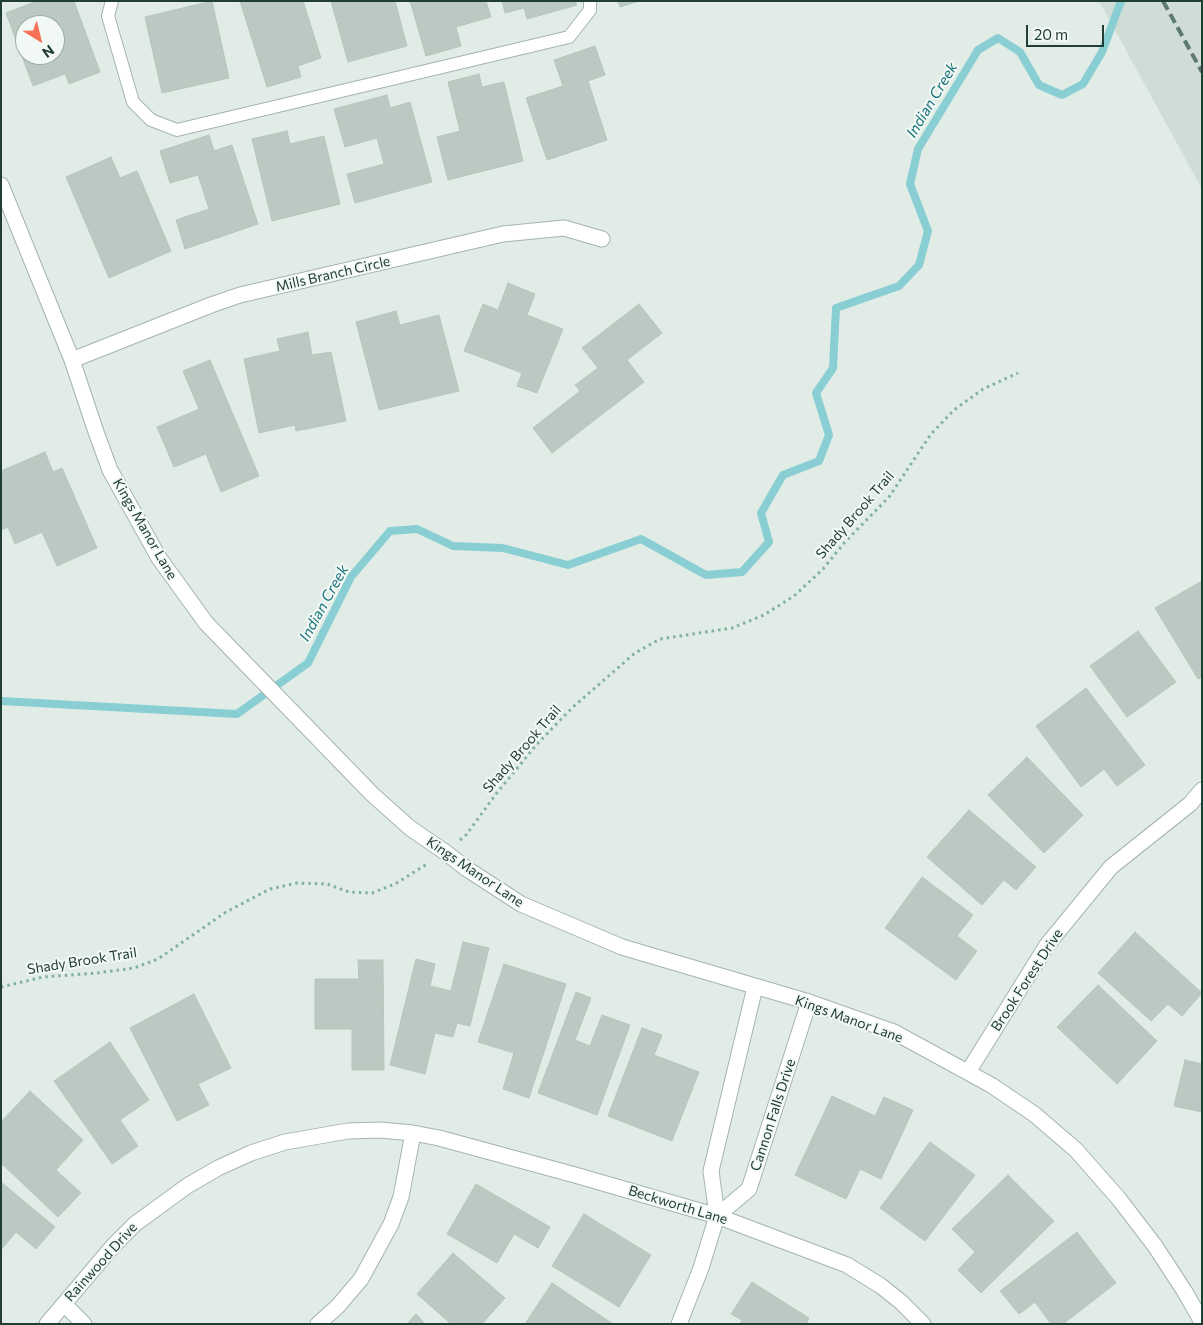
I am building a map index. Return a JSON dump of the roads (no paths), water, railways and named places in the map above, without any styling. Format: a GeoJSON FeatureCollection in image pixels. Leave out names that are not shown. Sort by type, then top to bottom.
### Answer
{"type":"FeatureCollection","features":[{"type":"Feature","properties":{"kind":"street","name":"Kings Manor Lane"},"geometry":{"type":"LineString","coordinates":[[1,185],[72,360],[110,470],[158,558],[206,623],[372,794],[410,828],[467,870],[521,904],[622,946],[809,1002],[894,1032],[992,1084],[1034,1114],[1076,1150],[1119,1199],[1155,1246],[1202,1322]]}},
{"type":"Feature","properties":{"kind":"street","name":"Mills Branch Circle"},"geometry":{"type":"LineString","coordinates":[[72,360],[240,295],[503,234],[564,228],[602,239]]}},
{"type":"Feature","properties":{"kind":"street","name":"Brook Forest Drive"},"geometry":{"type":"LineString","coordinates":[[968,1072],[1047,945],[1105,874],[1111,867],[1190,804],[1202,790]]}},
{"type":"Feature","properties":{"kind":"street"},"geometry":{"type":"LineString","coordinates":[[679,1324],[701,1268],[717,1216],[711,1171],[755,987]]}},
{"type":"Feature","properties":{"kind":"street","name":"Cannon Falls Drive"},"geometry":{"type":"LineString","coordinates":[[717,1216],[749,1189],[809,1002]]}},
{"type":"Feature","properties":{"kind":"street","name":"Rainwood Drive"},"geometry":{"type":"LineString","coordinates":[[47,1324],[134,1224],[187,1186],[218,1168],[251,1153],[285,1142],[319,1135],[348,1131],[380,1130],[412,1133]]}},
{"type":"Feature","properties":{"kind":"street"},"geometry":{"type":"LineString","coordinates":[[318,1324],[338,1306],[361,1279],[391,1224],[401,1197],[412,1133]]}},
{"type":"Feature","properties":{"kind":"street","name":"Beckworth Lane"},"geometry":{"type":"LineString","coordinates":[[412,1133],[440,1138],[717,1216],[847,1265],[881,1286],[901,1302],[923,1324]]}},
{"type":"Feature","properties":{"kind":"street"},"geometry":{"type":"LineString","coordinates":[[64,1304],[84,1324]]}},
{"type":"Feature","properties":{"kind":"lane"},"geometry":{"type":"LineString","coordinates":[[112,1],[108,16],[133,102],[151,120],[177,130],[569,37],[590,10],[590,1]]}},
{"type":"Feature","properties":{"kind":"waterway","name":"Indian Creek"},"geometry":{"type":"LineString","coordinates":[[1,701],[237,714],[308,663],[351,577],[390,531],[417,529],[453,546],[503,548],[568,565],[641,539],[706,575],[742,572],[769,542],[761,513],[783,475],[819,461],[829,435],[816,393],[833,368],[836,308],[899,286],[919,265],[928,231],[910,184],[918,149],[978,50],[998,38],[1020,52],[1039,85],[1062,95],[1083,84],[1102,52],[1121,1]]}},
{"type":"Feature","properties":{"kind":"railway"},"geometry":{"type":"LineString","coordinates":[[1163,1],[1202,72]]}}]}
